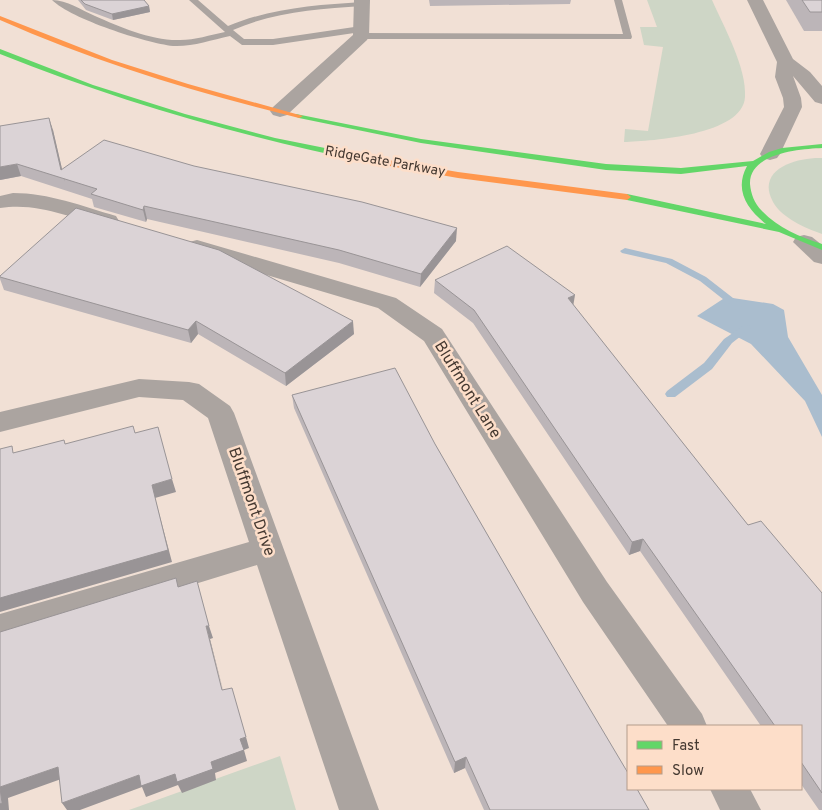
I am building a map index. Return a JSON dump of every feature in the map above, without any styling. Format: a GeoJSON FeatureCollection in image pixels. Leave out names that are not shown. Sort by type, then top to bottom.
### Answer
{"type":"FeatureCollection","features":[{"type":"Feature","properties":{"kind":"main road","name":"RidgeGate Parkway"},"geometry":{"type":"LineString","coordinates":[[0,18],[72,49],[147,74],[280,112],[454,147],[588,166],[671,171],[763,158],[789,148],[822,146]]}},
{"type":"Feature","properties":{"kind":"main road","name":"RidgeGate Parkway"},"geometry":{"type":"LineString","coordinates":[[0,52],[120,98],[208,125],[311,148],[445,173],[595,192],[780,230],[813,244]]}},
{"type":"Feature","properties":{"kind":"main road","name":"RidgeGate Parkway"},"geometry":{"type":"LineString","coordinates":[[763,158],[747,174],[745,187],[750,201],[762,216],[780,230]]}},
{"type":"Feature","properties":{"kind":"street"},"geometry":{"type":"LineString","coordinates":[[755,0],[786,62],[804,76],[822,98]]}},
{"type":"Feature","properties":{"kind":"street"},"geometry":{"type":"LineString","coordinates":[[280,112],[361,32],[362,2]]}},
{"type":"Feature","properties":{"kind":"street"},"geometry":{"type":"LineString","coordinates":[[763,158],[793,107],[792,98],[784,77],[786,62]]}},
{"type":"Feature","properties":{"kind":"street"},"geometry":{"type":"LineString","coordinates":[[0,202],[9,200],[46,202],[133,228]]}},
{"type":"Feature","properties":{"kind":"street","name":"Bluffmont Lane"},"geometry":{"type":"LineString","coordinates":[[171,239],[387,303],[434,335],[595,592],[688,725]]}},
{"type":"Feature","properties":{"kind":"street"},"geometry":{"type":"LineString","coordinates":[[813,244],[822,257]]}},
{"type":"Feature","properties":{"kind":"street","name":"Bluffmont Drive"},"geometry":{"type":"LineString","coordinates":[[0,422],[139,388],[189,391],[220,413],[359,810]]}},
{"type":"Feature","properties":{"kind":"street"},"geometry":{"type":"LineString","coordinates":[[0,629],[268,549]]}},
{"type":"Feature","properties":{"kind":"street"},"geometry":{"type":"LineString","coordinates":[[730,790],[741,810]]}},
{"type":"Feature","properties":{"kind":"lane"},"geometry":{"type":"LineString","coordinates":[[56,0],[82,14],[164,42],[184,43],[229,31],[247,20],[293,10],[362,2]]}},
{"type":"Feature","properties":{"kind":"lane"},"geometry":{"type":"LineString","coordinates":[[193,0],[242,42],[249,43],[361,32],[628,37],[618,0]]}},
{"type":"Feature","properties":{"kind":"green space"},"geometry":{"type":"Polygon","coordinates":[[[647,0],[712,0],[739,61],[745,86],[745,97],[740,110],[729,120],[713,128],[694,133],[654,140],[624,142],[625,129],[648,131],[663,47],[644,45],[640,27],[657,27],[647,0]]]}},
{"type":"Feature","properties":{"kind":"green space"},"geometry":{"type":"Polygon","coordinates":[[[822,158],[822,234],[788,218],[777,208],[769,191],[770,181],[774,173],[781,167],[801,160],[822,158]]]}},
{"type":"Feature","properties":{"kind":"green space"},"geometry":{"type":"Polygon","coordinates":[[[280,756],[296,810],[129,810],[280,756]]]}},
{"type":"Feature","properties":{"kind":"water"},"geometry":{"type":"Polygon","coordinates":[[[726,297],[773,304],[784,310],[788,337],[822,395],[822,437],[805,401],[751,344],[697,316],[726,297]]]}},
{"type":"Feature","properties":{"kind":"building"},"geometry":{"type":"Polygon","coordinates":[[[81,0],[144,0],[149,6],[112,14],[85,4],[81,0]]]}},
{"type":"Feature","properties":{"kind":"building"},"geometry":{"type":"Polygon","coordinates":[[[802,0],[822,0],[822,12],[810,12],[802,0]]]}},
{"type":"Feature","properties":{"kind":"building"},"geometry":{"type":"Polygon","coordinates":[[[49,118],[61,170],[104,140],[194,166],[362,202],[457,228],[421,274],[339,250],[144,206],[143,210],[91,194],[97,189],[17,164],[0,167],[0,126],[49,118]]]}},
{"type":"Feature","properties":{"kind":"building"},"geometry":{"type":"Polygon","coordinates":[[[76,208],[219,250],[353,321],[285,373],[196,321],[188,330],[0,277],[76,208]]]}},
{"type":"Feature","properties":{"kind":"building"},"geometry":{"type":"Polygon","coordinates":[[[507,246],[575,295],[568,298],[748,525],[761,521],[822,593],[822,793],[802,763],[802,725],[774,725],[643,539],[632,542],[474,310],[435,280],[507,246]]]}},
{"type":"Feature","properties":{"kind":"building"},"geometry":{"type":"Polygon","coordinates":[[[395,368],[435,444],[627,771],[627,790],[638,790],[649,810],[490,810],[466,757],[455,762],[292,395],[395,368]]]}},
{"type":"Feature","properties":{"kind":"building"},"geometry":{"type":"Polygon","coordinates":[[[133,426],[135,433],[158,427],[172,479],[152,485],[168,550],[0,598],[0,449],[12,446],[13,453],[64,440],[65,444],[133,426]]]}},
{"type":"Feature","properties":{"kind":"building"},"geometry":{"type":"Polygon","coordinates":[[[176,578],[178,587],[197,581],[209,626],[206,626],[222,690],[232,688],[246,737],[240,739],[244,750],[211,762],[213,769],[177,782],[175,774],[141,786],[139,775],[62,803],[58,767],[0,787],[0,632],[176,578]]]}},
{"type":"Feature","properties":{"kind":"building"},"geometry":{"type":"Polygon","coordinates":[[[0,788],[2,803],[0,804],[0,788]]]}},
{"type":"Feature","properties":{"kind":"waterway"},"geometry":{"type":"LineString","coordinates":[[625,251],[669,261],[703,279],[737,305]]}},
{"type":"Feature","properties":{"kind":"waterway"},"geometry":{"type":"LineString","coordinates":[[671,394],[708,366],[728,341],[746,327]]}},
{"type":"Feature","properties":{"kind":"traffic: fast"},"geometry":{"type":"LineString","coordinates":[[0,51],[91,86],[182,116],[275,140],[370,160]]}},
{"type":"Feature","properties":{"kind":"traffic: fast"},"geometry":{"type":"LineString","coordinates":[[299,116],[421,141],[606,167],[681,171],[756,163]]}},
{"type":"Feature","properties":{"kind":"traffic: fast"},"geometry":{"type":"LineString","coordinates":[[822,146],[785,150],[772,154],[750,168],[745,177],[749,198],[760,215],[784,232],[822,247]]}},
{"type":"Feature","properties":{"kind":"traffic: fast"},"geometry":{"type":"LineString","coordinates":[[627,197],[780,230]]}},
{"type":"Feature","properties":{"kind":"traffic: slow"},"geometry":{"type":"LineString","coordinates":[[0,18],[110,62],[185,86],[299,116]]}},
{"type":"Feature","properties":{"kind":"traffic: slow"},"geometry":{"type":"LineString","coordinates":[[370,160],[458,175],[627,197]]}}]}
